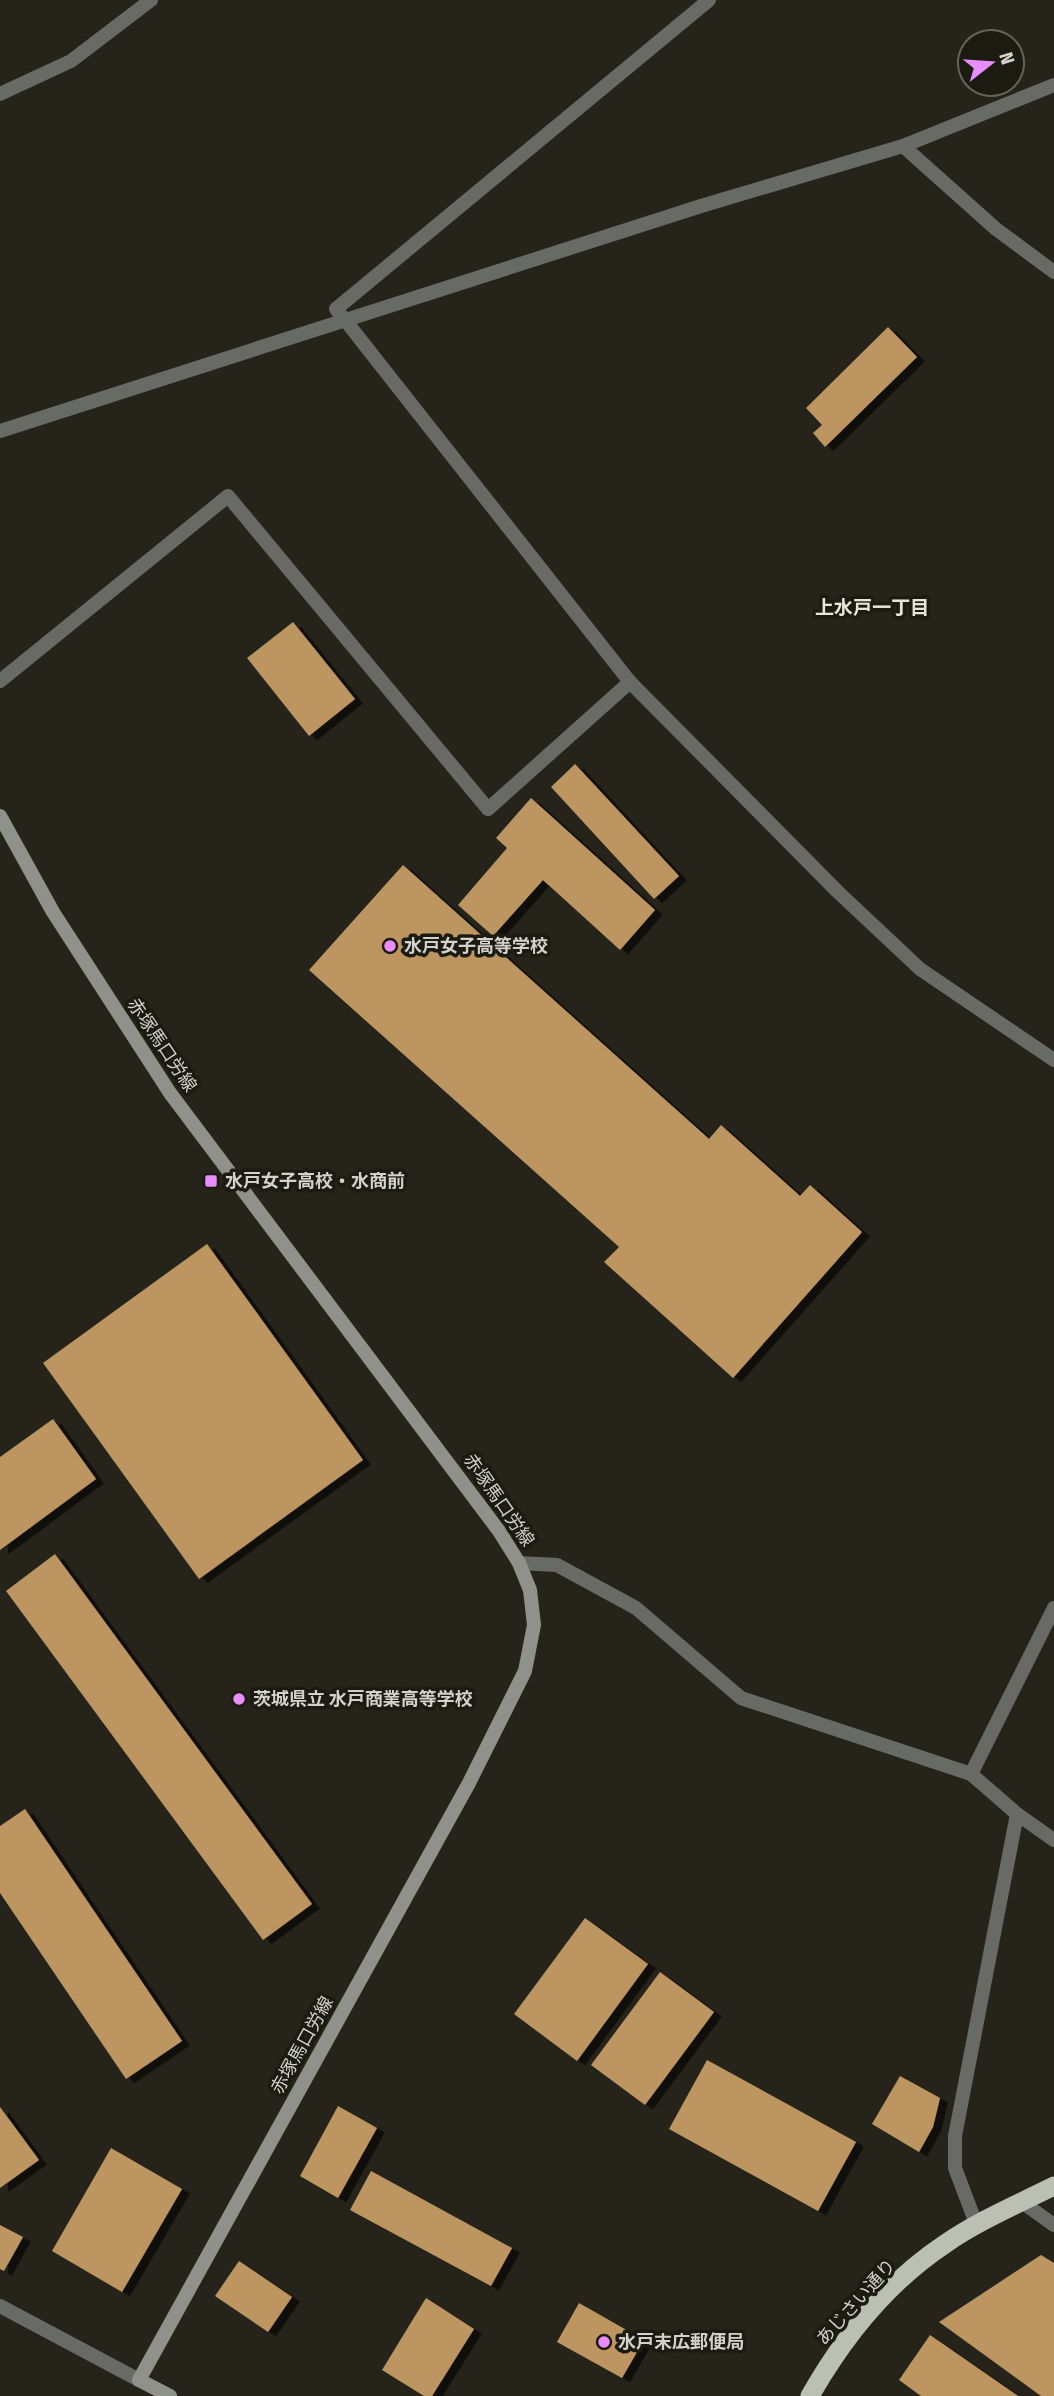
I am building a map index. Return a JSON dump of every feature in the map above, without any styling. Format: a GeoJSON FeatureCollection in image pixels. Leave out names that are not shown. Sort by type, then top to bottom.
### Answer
{"type":"FeatureCollection","features":[{"type":"Feature","properties":{"kind":"highway","name":"あじさい通り"},"geometry":{"type":"LineString","coordinates":[[810,2396],[852,2332],[888,2293],[945,2243],[1054,2186]]}},
{"type":"Feature","properties":{"kind":"main road","name":"赤塚馬口労線"},"geometry":{"type":"LineString","coordinates":[[0,816],[52,912],[170,1093],[492,1521],[519,1563],[530,1591],[534,1625],[525,1671],[462,1795],[139,2380]]}},
{"type":"Feature","properties":{"kind":"main road"},"geometry":{"type":"LineString","coordinates":[[139,2380],[170,2396]]}},
{"type":"Feature","properties":{"kind":"street"},"geometry":{"type":"LineString","coordinates":[[0,94],[71,61],[151,0]]}},
{"type":"Feature","properties":{"kind":"street"},"geometry":{"type":"LineString","coordinates":[[709,0],[336,309],[630,682],[838,892],[920,969],[1054,1060]]}},
{"type":"Feature","properties":{"kind":"street"},"geometry":{"type":"LineString","coordinates":[[0,431],[701,206],[903,146],[1054,85]]}},
{"type":"Feature","properties":{"kind":"street"},"geometry":{"type":"LineString","coordinates":[[903,146],[996,229],[1054,272]]}},
{"type":"Feature","properties":{"kind":"street"},"geometry":{"type":"LineString","coordinates":[[0,681],[228,496],[488,809],[630,682]]}},
{"type":"Feature","properties":{"kind":"street"},"geometry":{"type":"LineString","coordinates":[[519,1563],[557,1565],[635,1608],[741,1698],[971,1774],[1017,1814],[1054,1840]]}},
{"type":"Feature","properties":{"kind":"street"},"geometry":{"type":"LineString","coordinates":[[971,1774],[1054,1608]]}},
{"type":"Feature","properties":{"kind":"street"},"geometry":{"type":"LineString","coordinates":[[977,2226],[955,2168],[955,2136],[1017,1814]]}},
{"type":"Feature","properties":{"kind":"street"},"geometry":{"type":"LineString","coordinates":[[1022,2202],[1054,2225]]}},
{"type":"Feature","properties":{"kind":"street"},"geometry":{"type":"LineString","coordinates":[[0,2306],[139,2380]]}},
{"type":"Feature","properties":{"kind":"building"},"geometry":{"type":"Polygon","coordinates":[[[888,327],[917,357],[825,447],[813,433],[822,425],[806,408],[888,327]]]}},
{"type":"Feature","properties":{"kind":"building"},"geometry":{"type":"Polygon","coordinates":[[[293,622],[355,699],[309,736],[247,658],[293,622]]]}},
{"type":"Feature","properties":{"kind":"building"},"geometry":{"type":"Polygon","coordinates":[[[575,764],[679,876],[654,899],[551,787],[575,764]]]}},
{"type":"Feature","properties":{"kind":"building"},"geometry":{"type":"Polygon","coordinates":[[[531,798],[655,910],[620,950],[543,880],[493,936],[458,905],[507,848],[496,838],[531,798]]]}},
{"type":"Feature","properties":{"kind":"building"},"geometry":{"type":"Polygon","coordinates":[[[403,865],[709,1139],[721,1125],[800,1196],[810,1185],[862,1232],[733,1378],[604,1262],[619,1247],[309,970],[403,865]]]}},
{"type":"Feature","properties":{"kind":"building"},"geometry":{"type":"Polygon","coordinates":[[[207,1244],[363,1460],[199,1579],[43,1363],[207,1244]]]}},
{"type":"Feature","properties":{"kind":"building"},"geometry":{"type":"Polygon","coordinates":[[[53,1419],[96,1479],[0,1550],[0,1457],[53,1419]]]}},
{"type":"Feature","properties":{"kind":"building"},"geometry":{"type":"Polygon","coordinates":[[[55,1554],[312,1904],[263,1940],[6,1591],[55,1554]]]}},
{"type":"Feature","properties":{"kind":"building"},"geometry":{"type":"Polygon","coordinates":[[[25,1809],[182,2041],[126,2079],[0,1893],[0,1826],[25,1809]]]}},
{"type":"Feature","properties":{"kind":"building"},"geometry":{"type":"Polygon","coordinates":[[[585,1918],[648,1964],[577,2061],[514,2014],[585,1918]]]}},
{"type":"Feature","properties":{"kind":"building"},"geometry":{"type":"Polygon","coordinates":[[[660,1972],[714,2012],[645,2105],[591,2065],[660,1972]]]}},
{"type":"Feature","properties":{"kind":"building"},"geometry":{"type":"Polygon","coordinates":[[[707,2060],[856,2142],[818,2211],[669,2129],[707,2060]]]}},
{"type":"Feature","properties":{"kind":"building"},"geometry":{"type":"Polygon","coordinates":[[[900,2076],[940,2098],[933,2127],[919,2152],[872,2124],[900,2076]]]}},
{"type":"Feature","properties":{"kind":"building"},"geometry":{"type":"Polygon","coordinates":[[[338,2106],[377,2128],[338,2198],[300,2176],[338,2106]]]}},
{"type":"Feature","properties":{"kind":"building"},"geometry":{"type":"Polygon","coordinates":[[[0,2107],[39,2160],[0,2188],[0,2107]]]}},
{"type":"Feature","properties":{"kind":"building"},"geometry":{"type":"Polygon","coordinates":[[[111,2148],[182,2189],[122,2292],[52,2251],[111,2148]]]}},
{"type":"Feature","properties":{"kind":"building"},"geometry":{"type":"Polygon","coordinates":[[[371,2171],[512,2248],[491,2286],[350,2210],[371,2171]]]}},
{"type":"Feature","properties":{"kind":"building"},"geometry":{"type":"Polygon","coordinates":[[[0,2225],[23,2237],[4,2271],[0,2269],[0,2225]]]}},
{"type":"Feature","properties":{"kind":"building"},"geometry":{"type":"Polygon","coordinates":[[[1041,2255],[1054,2263],[1054,2396],[1041,2396],[939,2322],[1041,2255]]]}},
{"type":"Feature","properties":{"kind":"building"},"geometry":{"type":"Polygon","coordinates":[[[239,2261],[292,2297],[268,2332],[215,2296],[239,2261]]]}},
{"type":"Feature","properties":{"kind":"building"},"geometry":{"type":"Polygon","coordinates":[[[426,2298],[474,2329],[432,2396],[424,2396],[382,2370],[426,2298]]]}},
{"type":"Feature","properties":{"kind":"building"},"geometry":{"type":"Polygon","coordinates":[[[579,2303],[644,2340],[622,2378],[557,2342],[579,2303]]]}},
{"type":"Feature","properties":{"kind":"building"},"geometry":{"type":"Polygon","coordinates":[[[930,2335],[1018,2396],[921,2396],[899,2380],[930,2335]]]}},
{"type":"Feature","properties":{"kind":"place","name":"水戸女子高等学校"},"geometry":{"type":"Point","coordinates":[390,946]}},
{"type":"Feature","properties":{"kind":"place","name":"水戸女子高校・水商前"},"geometry":{"type":"Point","coordinates":[211,1181]}},
{"type":"Feature","properties":{"kind":"place","name":"茨城県立 水戸商業高等学校"},"geometry":{"type":"Point","coordinates":[239,1699]}},
{"type":"Feature","properties":{"kind":"place","name":"水戸末広郵便局"},"geometry":{"type":"Point","coordinates":[604,2342]}},
{"type":"Feature","properties":{"kind":"district","name":"上水戸一丁目"},"geometry":{"type":"Point","coordinates":[872,607]}}]}
